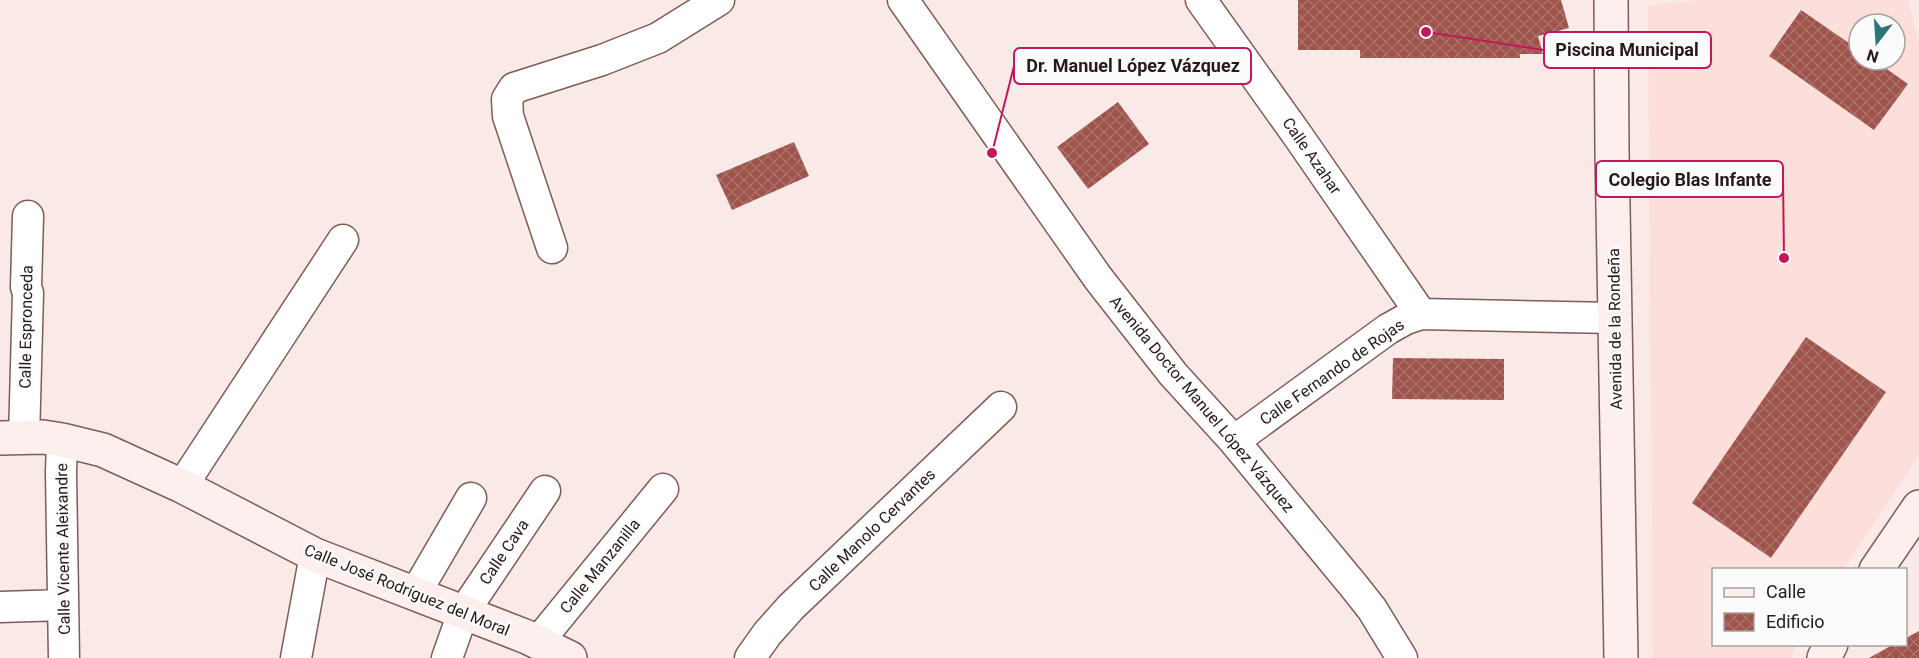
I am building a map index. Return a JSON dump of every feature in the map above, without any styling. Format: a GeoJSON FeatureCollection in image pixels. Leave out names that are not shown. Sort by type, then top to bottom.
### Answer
{"type":"FeatureCollection","features":[{"type":"Feature","properties":{"kind":"street"},"geometry":{"type":"LineString","coordinates":[[552,248],[508,116],[507,99],[514,88],[602,60],[658,38],[719,0]]}},
{"type":"Feature","properties":{"kind":"street","name":"Calle Azahar"},"geometry":{"type":"LineString","coordinates":[[1201,0],[1421,314]]}},
{"type":"Feature","properties":{"kind":"street","name":"Avenida de la Rondeña"},"geometry":{"type":"LineString","coordinates":[[1611,0],[1614,318],[1621,658]]}},
{"type":"Feature","properties":{"kind":"street","name":"Avenida Doctor Manuel López Vázquez"},"geometry":{"type":"LineString","coordinates":[[914,4],[1098,278],[1173,374],[1234,441],[1372,609],[1402,658]]}},
{"type":"Feature","properties":{"kind":"street","name":"Calle Espronceda"},"geometry":{"type":"LineString","coordinates":[[12,438],[28,293],[26,287],[28,216]]}},
{"type":"Feature","properties":{"kind":"street"},"geometry":{"type":"LineString","coordinates":[[182,486],[343,240]]}},
{"type":"Feature","properties":{"kind":"street","name":"Calle Fernando de Rojas"},"geometry":{"type":"LineString","coordinates":[[1234,441],[1388,329],[1421,314],[1614,318]]}},
{"type":"Feature","properties":{"kind":"street","name":"Calle Manolo Cervantes"},"geometry":{"type":"LineString","coordinates":[[750,658],[791,607],[1001,407]]}},
{"type":"Feature","properties":{"kind":"street","name":"Calle José Rodríguez del Moral"},"geometry":{"type":"LineString","coordinates":[[12,438],[63,440],[103,450],[182,486],[315,555],[538,642],[570,658]]}},
{"type":"Feature","properties":{"kind":"street","name":"Calle Vicente Aleixandre"},"geometry":{"type":"LineString","coordinates":[[63,440],[61,473],[64,658]]}},
{"type":"Feature","properties":{"kind":"street","name":"Calle Manzanilla"},"geometry":{"type":"LineString","coordinates":[[538,642],[663,489]]}},
{"type":"Feature","properties":{"kind":"street","name":"Calle Cava"},"geometry":{"type":"LineString","coordinates":[[447,658],[463,613],[544,491]]}},
{"type":"Feature","properties":{"kind":"street"},"geometry":{"type":"LineString","coordinates":[[415,594],[471,498]]}},
{"type":"Feature","properties":{"kind":"street"},"geometry":{"type":"LineString","coordinates":[[1877,568],[1919,507]]}},
{"type":"Feature","properties":{"kind":"street"},"geometry":{"type":"LineString","coordinates":[[296,658],[315,555]]}},
{"type":"Feature","properties":{"kind":"street"},"geometry":{"type":"LineString","coordinates":[[0,607],[63,605]]}},
{"type":"Feature","properties":{"kind":"shaded area"},"geometry":{"type":"Polygon","coordinates":[[[1699,0],[1908,0],[1919,43],[1919,455],[1845,568],[1712,568],[1712,646],[1796,646],[1791,658],[1653,658],[1648,6],[1699,0]]]}},
{"type":"Feature","properties":{"kind":"building"},"geometry":{"type":"Polygon","coordinates":[[[1298,0],[1561,0],[1569,28],[1538,36],[1543,54],[1520,54],[1520,58],[1360,58],[1360,50],[1298,50],[1298,0]]]}},
{"type":"Feature","properties":{"kind":"building"},"geometry":{"type":"Polygon","coordinates":[[[1801,10],[1847,42],[1847,72],[1891,72],[1908,84],[1874,130],[1769,56],[1801,10]]]}},
{"type":"Feature","properties":{"kind":"building"},"geometry":{"type":"Polygon","coordinates":[[[1118,102],[1149,144],[1088,189],[1057,147],[1118,102]]]}},
{"type":"Feature","properties":{"kind":"building"},"geometry":{"type":"Polygon","coordinates":[[[794,142],[809,176],[732,210],[716,175],[794,142]]]}},
{"type":"Feature","properties":{"kind":"building"},"geometry":{"type":"Polygon","coordinates":[[[1806,337],[1886,392],[1771,558],[1692,503],[1806,337]]]}},
{"type":"Feature","properties":{"kind":"building"},"geometry":{"type":"Polygon","coordinates":[[[1393,358],[1504,359],[1504,400],[1392,399],[1393,358]]]}},
{"type":"Feature","properties":{"kind":"building"},"geometry":{"type":"Polygon","coordinates":[[[1919,631],[1919,658],[1869,658],[1890,646],[1907,646],[1907,637],[1919,631]]]}},
{"type":"Feature","properties":{"kind":"place","name":"Piscina Municipal"},"geometry":{"type":"Point","coordinates":[1426,32]}},
{"type":"Feature","properties":{"kind":"place","name":"Dr. Manuel López Vázquez"},"geometry":{"type":"Point","coordinates":[992,153]}},
{"type":"Feature","properties":{"kind":"place","name":"Colegio Blas Infante"},"geometry":{"type":"Point","coordinates":[1784,258]}}]}
